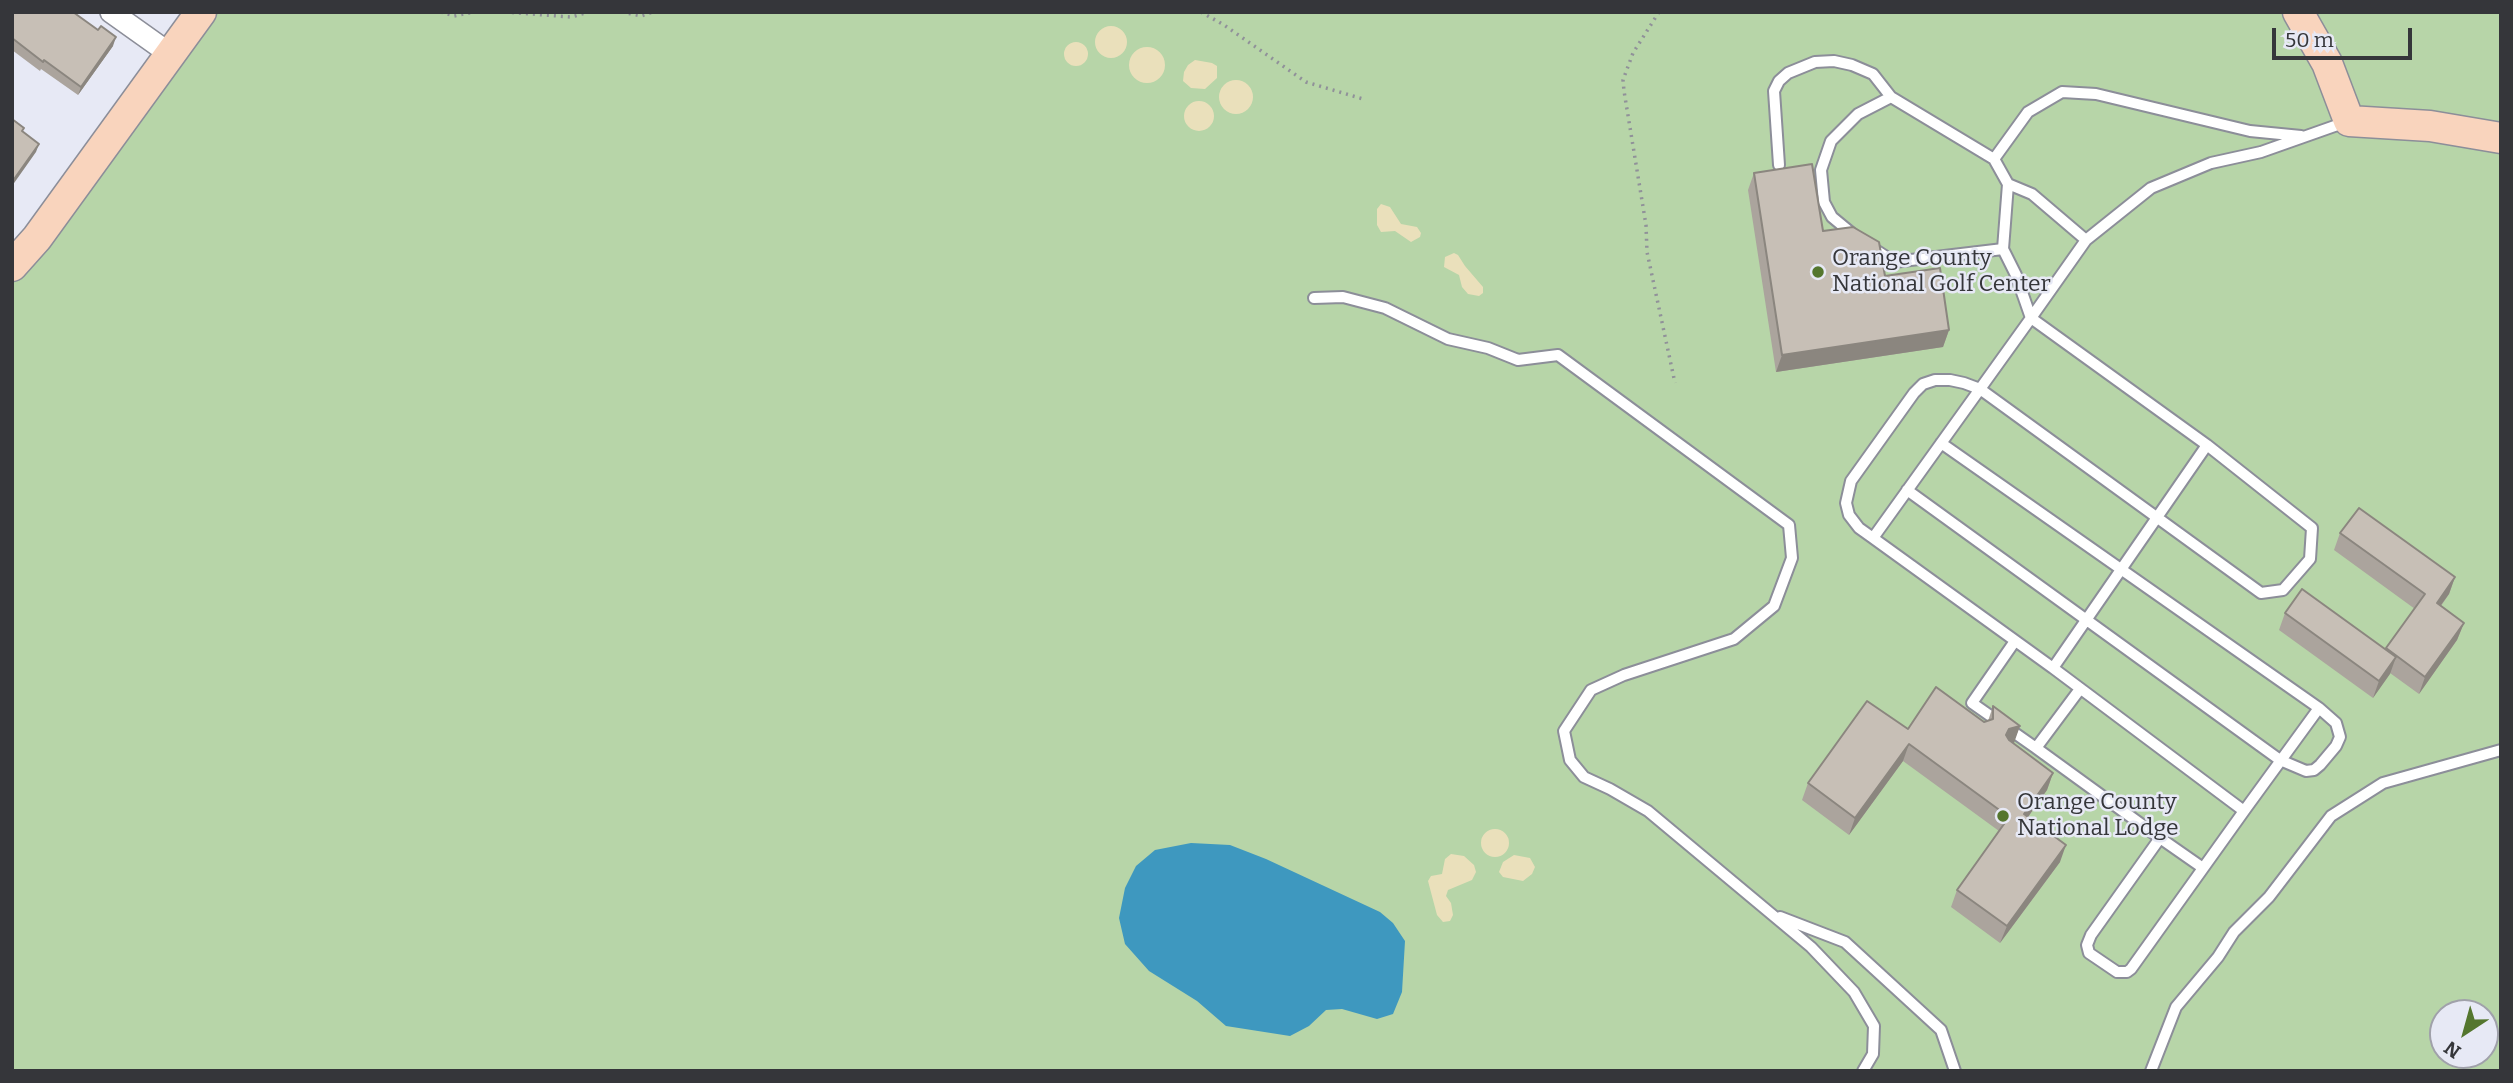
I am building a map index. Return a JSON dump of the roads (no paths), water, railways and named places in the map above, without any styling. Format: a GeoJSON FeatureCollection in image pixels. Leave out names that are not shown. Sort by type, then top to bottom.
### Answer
{"type":"FeatureCollection","features":[{"type":"Feature","properties":{"kind":"street"},"geometry":{"type":"LineString","coordinates":[[111,12],[170,54]]}},
{"type":"Feature","properties":{"kind":"street"},"geometry":{"type":"LineString","coordinates":[[15,258],[37,239],[201,12]]}},
{"type":"Feature","properties":{"kind":"street"},"geometry":{"type":"LineString","coordinates":[[2298,12],[2327,63],[2348,121],[2430,126],[2501,138]]}},
{"type":"Feature","properties":{"kind":"lane"},"geometry":{"type":"LineString","coordinates":[[1779,165],[1774,91],[1779,81],[1788,73],[1815,62],[1843,63],[1872,74],[1891,97],[1994,159],[2008,184],[2003,249],[2016,275],[2031,318],[2207,444],[2312,528],[2310,559],[2283,590],[2261,593],[1980,389],[1950,380],[1935,380],[1923,384],[1914,393],[1857,469],[1847,492],[1849,515],[1859,528],[2244,811]]}},
{"type":"Feature","properties":{"kind":"lane"},"geometry":{"type":"LineString","coordinates":[[1994,159],[2028,112],[2062,92],[2096,94],[2250,131],[2308,136]]}},
{"type":"Feature","properties":{"kind":"lane"},"geometry":{"type":"LineString","coordinates":[[1891,97],[1858,114],[1831,141],[1821,170],[1824,202],[1832,216],[1860,240],[1894,262],[2003,249]]}},
{"type":"Feature","properties":{"kind":"lane"},"geometry":{"type":"LineString","coordinates":[[1873,538],[2086,240],[2151,188],[2211,163],[2262,152],[2348,121]]}},
{"type":"Feature","properties":{"kind":"lane"},"geometry":{"type":"LineString","coordinates":[[2008,184],[2032,194],[2086,240]]}},
{"type":"Feature","properties":{"kind":"lane"},"geometry":{"type":"LineString","coordinates":[[1314,298],[1343,297],[1385,308],[1448,340],[1488,348],[1518,360],[1558,355],[1788,525],[1792,558],[1774,606],[1734,639],[1624,675],[1591,690],[1564,731],[1570,760],[1584,777],[1648,811],[1772,914],[1835,971],[1854,992],[1874,1026],[1873,1054],[1863,1071]]}},
{"type":"Feature","properties":{"kind":"lane"},"geometry":{"type":"LineString","coordinates":[[1907,490],[2280,760],[2306,771],[2314,770],[2331,754],[2340,737],[2339,730],[2328,715],[1941,443]]}},
{"type":"Feature","properties":{"kind":"lane"},"geometry":{"type":"LineString","coordinates":[[2053,668],[2207,444]]}},
{"type":"Feature","properties":{"kind":"lane"},"geometry":{"type":"LineString","coordinates":[[1969,716],[1972,703],[2015,641]]}},
{"type":"Feature","properties":{"kind":"lane"},"geometry":{"type":"LineString","coordinates":[[2019,752],[2036,748],[2080,689]]}},
{"type":"Feature","properties":{"kind":"lane"},"geometry":{"type":"LineString","coordinates":[[1972,703],[2203,868]]}},
{"type":"Feature","properties":{"kind":"lane"},"geometry":{"type":"LineString","coordinates":[[2160,838],[2088,940],[2089,953],[2122,973],[2131,969],[2319,708]]}},
{"type":"Feature","properties":{"kind":"lane"},"geometry":{"type":"LineString","coordinates":[[2151,1071],[2176,1007],[2218,957],[2234,932],[2269,897],[2331,816],[2383,783],[2501,750]]}},
{"type":"Feature","properties":{"kind":"lane"},"geometry":{"type":"LineString","coordinates":[[1772,914],[1844,942],[1941,1030],[1955,1071]]}},
{"type":"Feature","properties":{"kind":"water"},"geometry":{"type":"Polygon","coordinates":[[[1191,843],[1230,845],[1266,859],[1380,912],[1393,923],[1405,941],[1402,992],[1393,1014],[1377,1019],[1342,1009],[1326,1010],[1309,1026],[1290,1036],[1226,1026],[1197,1001],[1149,971],[1125,944],[1119,918],[1125,888],[1136,866],[1155,850],[1191,843]]]}},
{"type":"Feature","properties":{"kind":"place","name":"Orange County National Golf Center"},"geometry":{"type":"Point","coordinates":[1818,272]}},
{"type":"Feature","properties":{"kind":"place","name":"Orange County National Lodge"},"geometry":{"type":"Point","coordinates":[2003,816]}}]}
